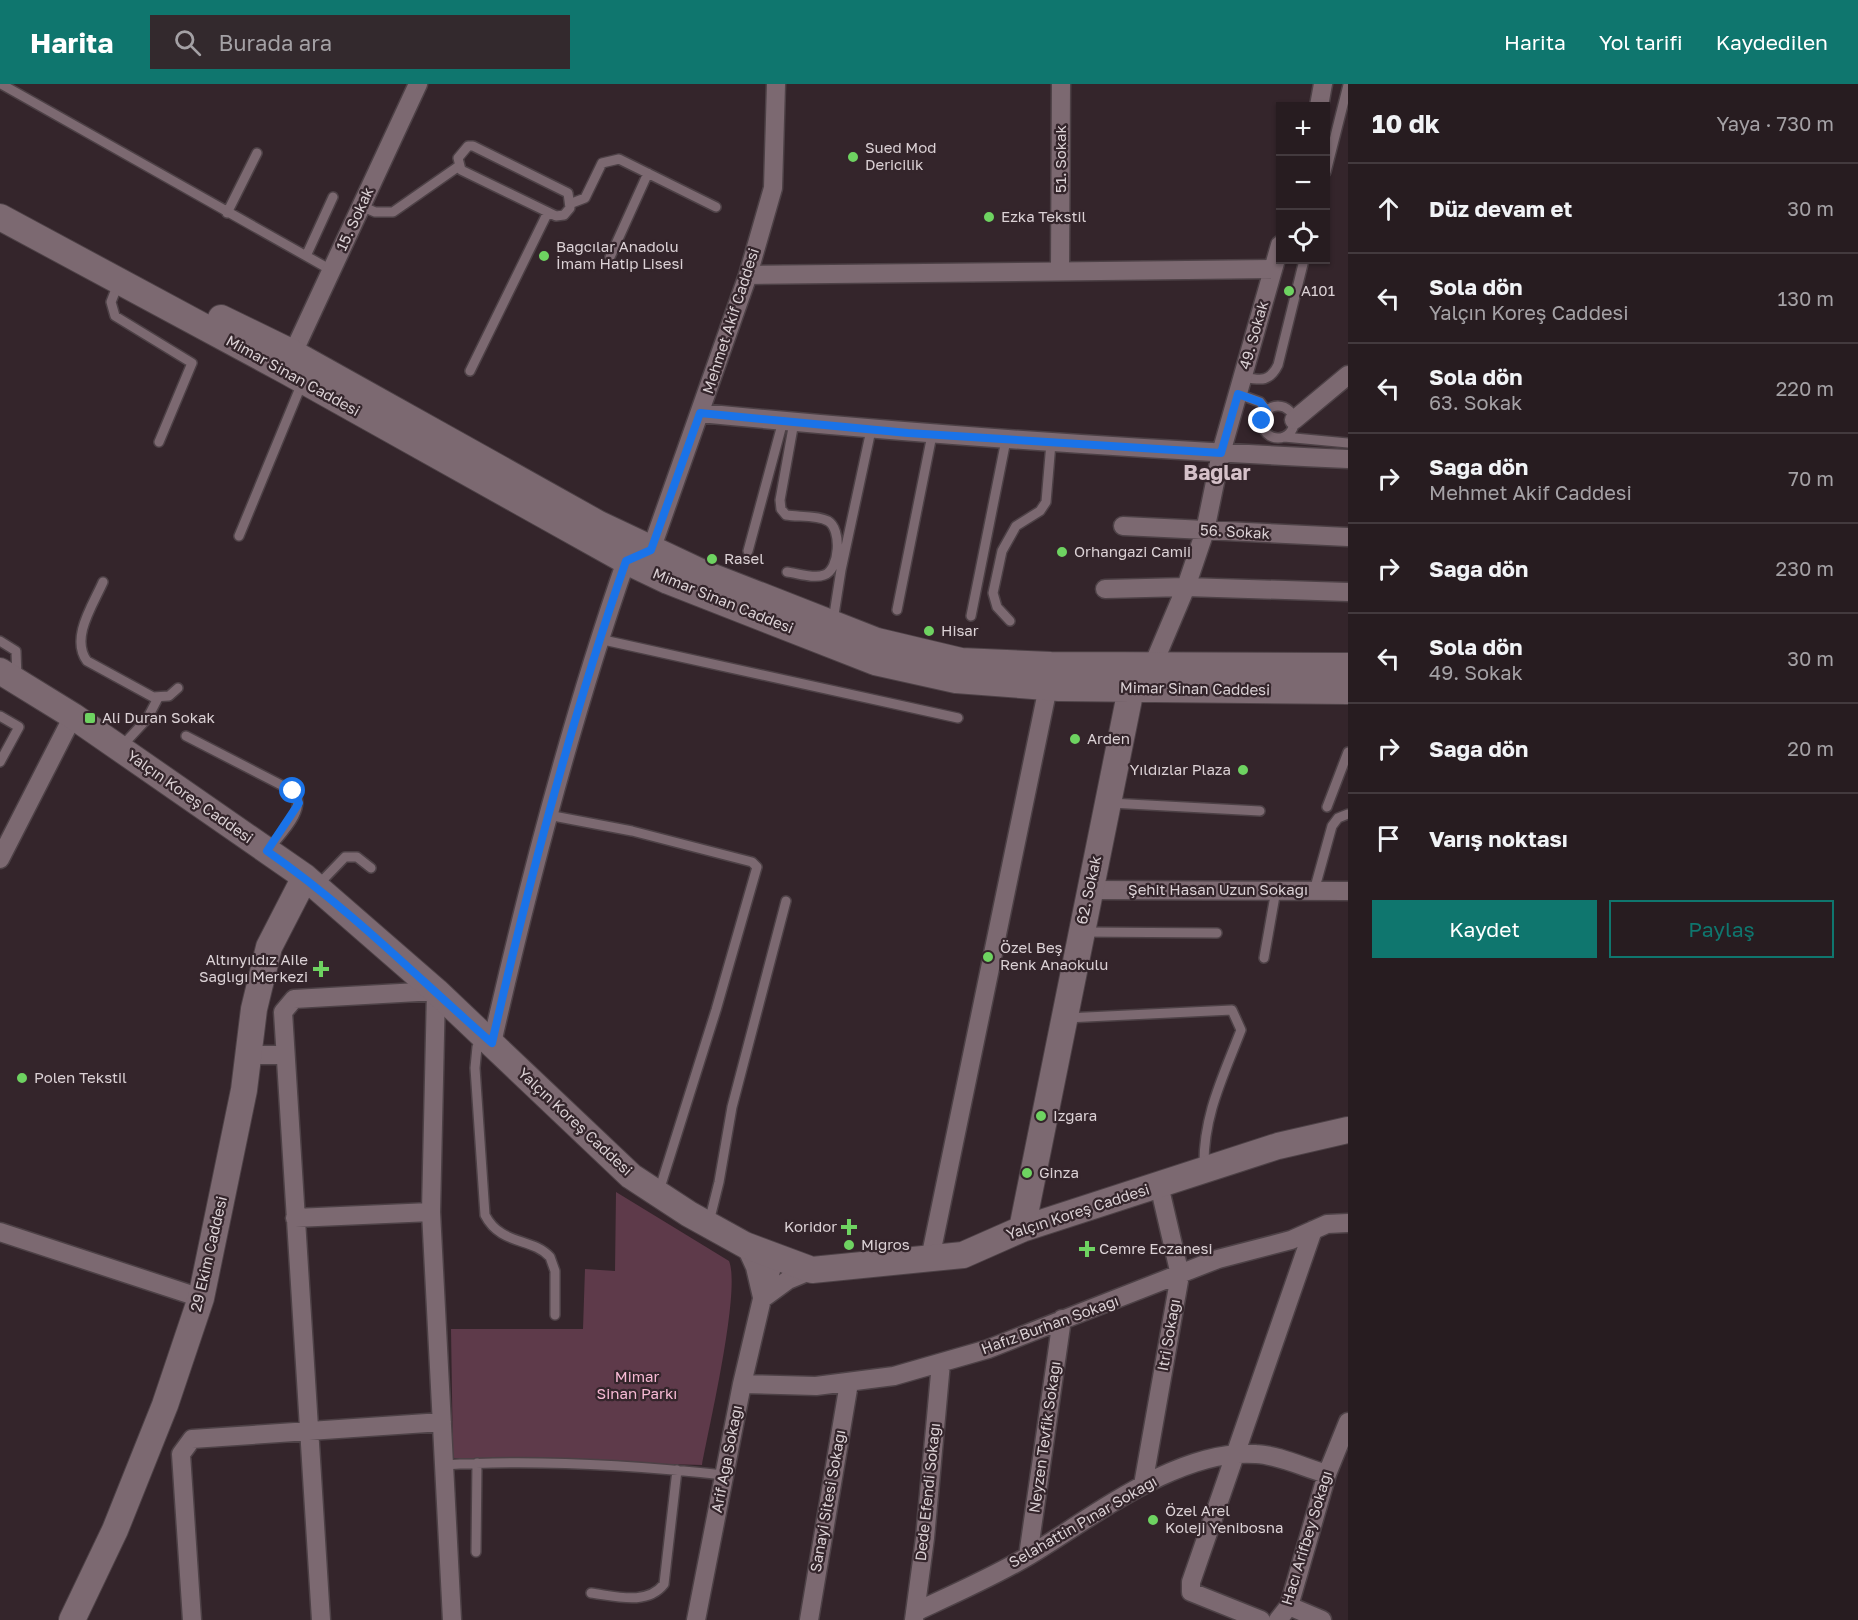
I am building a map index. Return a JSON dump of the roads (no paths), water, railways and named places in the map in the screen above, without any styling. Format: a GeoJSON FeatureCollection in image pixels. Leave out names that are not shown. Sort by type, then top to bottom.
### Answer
{"type":"FeatureCollection","features":[{"type":"Feature","properties":{"kind":"street","name":"15. Sokak"},"geometry":{"type":"LineString","coordinates":[[293,353],[418,84]]}},
{"type":"Feature","properties":{"kind":"street","name":"Mehmet Akif Caddesi"},"geometry":{"type":"LineString","coordinates":[[651,550],[748,276],[773,188],[776,84]]}},
{"type":"Feature","properties":{"kind":"street","name":"51. Sokak"},"geometry":{"type":"LineString","coordinates":[[1060,84],[1060,270]]}},
{"type":"Feature","properties":{"kind":"street"},"geometry":{"type":"LineString","coordinates":[[1320,102],[1323,84]]}},
{"type":"Feature","properties":{"kind":"street","name":"Mimar Sinan Caddesi"},"geometry":{"type":"LineString","coordinates":[[0,200],[120,267],[293,353],[599,524],[703,573],[877,641],[961,661],[1348,666]]}},
{"type":"Feature","properties":{"kind":"street","name":"Mimar Sinan Caddesi"},"geometry":{"type":"LineString","coordinates":[[0,217],[303,381],[626,561],[668,581],[875,662],[956,680],[1048,687],[1348,691]]}},
{"type":"Feature","properties":{"kind":"street","name":"49. Sokak"},"geometry":{"type":"LineString","coordinates":[[1153,665],[1186,587],[1205,531],[1221,453],[1276,260]]}},
{"type":"Feature","properties":{"kind":"street"},"geometry":{"type":"LineString","coordinates":[[748,276],[1060,270],[1273,269]]}},
{"type":"Feature","properties":{"kind":"street"},"geometry":{"type":"LineString","coordinates":[[1294,420],[1348,375]]}},
{"type":"Feature","properties":{"kind":"street"},"geometry":{"type":"LineString","coordinates":[[700,413],[932,435],[1221,453],[1347,446]]}},
{"type":"Feature","properties":{"kind":"street","name":"56. Sokak"},"geometry":{"type":"LineString","coordinates":[[1123,526],[1348,537]]}},
{"type":"Feature","properties":{"kind":"street"},"geometry":{"type":"LineString","coordinates":[[488,1039],[548,815],[599,639],[626,561],[651,550]]}},
{"type":"Feature","properties":{"kind":"street"},"geometry":{"type":"LineString","coordinates":[[1105,589],[1186,587],[1348,592]]}},
{"type":"Feature","properties":{"kind":"street"},"geometry":{"type":"LineString","coordinates":[[1131,689],[1153,665]]}},
{"type":"Feature","properties":{"kind":"street","name":"Yalçın Koreş Caddesi"},"geometry":{"type":"LineString","coordinates":[[9,676],[120,748],[311,882],[436,991],[631,1176],[708,1225],[745,1245],[776,1258],[812,1270],[963,1255],[1022,1229],[1278,1146],[1348,1130]]}},
{"type":"Feature","properties":{"kind":"street"},"geometry":{"type":"LineString","coordinates":[[930,1259],[1048,687]]}},
{"type":"Feature","properties":{"kind":"street","name":"62. Sokak"},"geometry":{"type":"LineString","coordinates":[[1022,1229],[1131,689]]}},
{"type":"Feature","properties":{"kind":"street"},"geometry":{"type":"LineString","coordinates":[[0,859],[73,716]]}},
{"type":"Feature","properties":{"kind":"street","name":"29 Ekim Caddesi"},"geometry":{"type":"LineString","coordinates":[[72,1620],[115,1530],[165,1406],[201,1298],[228,1173],[254,1009],[269,947],[311,882]]}},
{"type":"Feature","properties":{"kind":"street","name":"Şehit Hasan Uzun Sokağı"},"geometry":{"type":"LineString","coordinates":[[1089,890],[1348,891]]}},
{"type":"Feature","properties":{"kind":"street"},"geometry":{"type":"LineString","coordinates":[[321,1620],[307,1431],[283,1012],[294,999],[436,991],[430,1212],[452,1620]]}},
{"type":"Feature","properties":{"kind":"street"},"geometry":{"type":"LineString","coordinates":[[248,1055],[285,1055]]}},
{"type":"Feature","properties":{"kind":"street","name":"Itri Sokağı"},"geometry":{"type":"LineString","coordinates":[[1143,1485],[1180,1275],[1159,1185]]}},
{"type":"Feature","properties":{"kind":"street"},"geometry":{"type":"LineString","coordinates":[[295,1218],[430,1212]]}},
{"type":"Feature","properties":{"kind":"street","name":"Hafız Burhan Sokağı"},"geometry":{"type":"LineString","coordinates":[[742,1384],[816,1386],[894,1377],[988,1349],[1218,1259],[1291,1240],[1327,1224],[1348,1223]]}},
{"type":"Feature","properties":{"kind":"street"},"geometry":{"type":"LineString","coordinates":[[1261,1620],[1191,1592],[1191,1582],[1233,1454],[1313,1230]]}},
{"type":"Feature","properties":{"kind":"street"},"geometry":{"type":"LineString","coordinates":[[0,1232],[201,1298]]}},
{"type":"Feature","properties":{"kind":"street"},"geometry":{"type":"LineString","coordinates":[[745,1245],[755,1267],[762,1299],[788,1280],[812,1270]]}},
{"type":"Feature","properties":{"kind":"street","name":"Arif Ağa Sokağı"},"geometry":{"type":"LineString","coordinates":[[696,1620],[742,1384],[762,1299],[776,1258]]}},
{"type":"Feature","properties":{"kind":"street","name":"Neyzen Tevfik Sokağı"},"geometry":{"type":"LineString","coordinates":[[1028,1556],[1062,1319]]}},
{"type":"Feature","properties":{"kind":"street","name":"Dede Efendi Sokağı"},"geometry":{"type":"LineString","coordinates":[[914,1616],[925,1538],[941,1363]]}},
{"type":"Feature","properties":{"kind":"street","name":"Sanayi Sitesi Sokağı"},"geometry":{"type":"LineString","coordinates":[[809,1620],[849,1383]]}},
{"type":"Feature","properties":{"kind":"street"},"geometry":{"type":"LineString","coordinates":[[192,1620],[181,1454],[192,1439],[442,1422]]}},
{"type":"Feature","properties":{"kind":"street","name":"Hacı Arifbey Sokağı"},"geometry":{"type":"LineString","coordinates":[[1284,1613],[1327,1474],[1348,1422]]}},
{"type":"Feature","properties":{"kind":"street","name":"Selahattin Pınar Sokağı"},"geometry":{"type":"LineString","coordinates":[[914,1616],[1028,1556],[1143,1485],[1183,1467],[1233,1454],[1258,1454],[1327,1474]]}},
{"type":"Feature","properties":{"kind":"street"},"geometry":{"type":"LineString","coordinates":[[1284,1613],[1322,1620]]}},
{"type":"Feature","properties":{"kind":"lane"},"geometry":{"type":"LineString","coordinates":[[1,84],[331,270]]}},
{"type":"Feature","properties":{"kind":"lane"},"geometry":{"type":"LineString","coordinates":[[1330,156],[1348,85]]}},
{"type":"Feature","properties":{"kind":"lane"},"geometry":{"type":"LineString","coordinates":[[459,166],[459,154],[463,149],[473,146],[568,193],[572,203]]}},
{"type":"Feature","properties":{"kind":"lane"},"geometry":{"type":"LineString","coordinates":[[227,213],[257,153]]}},
{"type":"Feature","properties":{"kind":"lane"},"geometry":{"type":"LineString","coordinates":[[459,166],[556,216],[564,215],[572,203],[585,198],[602,163],[607,160],[625,160],[716,207]]}},
{"type":"Feature","properties":{"kind":"lane"},"geometry":{"type":"LineString","coordinates":[[361,206],[375,212],[393,212],[459,166]]}},
{"type":"Feature","properties":{"kind":"lane"},"geometry":{"type":"LineString","coordinates":[[610,257],[648,173]]}},
{"type":"Feature","properties":{"kind":"lane"},"geometry":{"type":"LineString","coordinates":[[306,256],[333,197]]}},
{"type":"Feature","properties":{"kind":"lane"},"geometry":{"type":"LineString","coordinates":[[470,371],[548,212]]}},
{"type":"Feature","properties":{"kind":"lane"},"geometry":{"type":"LineString","coordinates":[[1240,386],[1272,376],[1278,365],[1303,264]]}},
{"type":"Feature","properties":{"kind":"lane"},"geometry":{"type":"LineString","coordinates":[[119,282],[111,302],[115,316],[192,363],[159,442]]}},
{"type":"Feature","properties":{"kind":"lane"},"geometry":{"type":"LineString","coordinates":[[239,536],[303,381]]}},
{"type":"Feature","properties":{"kind":"lane"},"geometry":{"type":"LineString","coordinates":[[1240,386],[1260,402],[1267,411]]}},
{"type":"Feature","properties":{"kind":"lane"},"geometry":{"type":"LineString","coordinates":[[1284,437],[1292,430],[1294,420],[1286,408],[1276,406],[1267,411],[1262,421],[1265,431],[1274,437],[1347,446]]}},
{"type":"Feature","properties":{"kind":"lane"},"geometry":{"type":"LineString","coordinates":[[748,551],[788,421]]}},
{"type":"Feature","properties":{"kind":"lane"},"geometry":{"type":"LineString","coordinates":[[787,572],[820,576],[830,572],[835,563],[837,533],[829,521],[786,515],[781,509],[788,421]]}},
{"type":"Feature","properties":{"kind":"lane"},"geometry":{"type":"LineString","coordinates":[[833,624],[841,570],[871,429]]}},
{"type":"Feature","properties":{"kind":"lane"},"geometry":{"type":"LineString","coordinates":[[897,610],[932,435]]}},
{"type":"Feature","properties":{"kind":"lane"},"geometry":{"type":"LineString","coordinates":[[971,616],[1006,440]]}},
{"type":"Feature","properties":{"kind":"lane"},"geometry":{"type":"LineString","coordinates":[[1010,621],[997,606],[993,593],[1002,551],[1016,526],[1040,511],[1046,502],[1051,444]]}},
{"type":"Feature","properties":{"kind":"lane"},"geometry":{"type":"LineString","coordinates":[[103,582],[80,638],[83,656],[87,661],[158,698],[169,696],[178,688]]}},
{"type":"Feature","properties":{"kind":"lane"},"geometry":{"type":"LineString","coordinates":[[599,639],[958,718]]}},
{"type":"Feature","properties":{"kind":"lane"},"geometry":{"type":"LineString","coordinates":[[0,641],[16,651],[9,676]]}},
{"type":"Feature","properties":{"kind":"lane"},"geometry":{"type":"LineString","coordinates":[[120,748],[147,719],[158,698]]}},
{"type":"Feature","properties":{"kind":"lane"},"geometry":{"type":"LineString","coordinates":[[0,716],[18,727],[0,762]]}},
{"type":"Feature","properties":{"kind":"lane"},"geometry":{"type":"LineString","coordinates":[[186,736],[297,795],[299,803],[296,812],[267,851]]}},
{"type":"Feature","properties":{"kind":"lane"},"geometry":{"type":"LineString","coordinates":[[1327,807],[1348,752]]}},
{"type":"Feature","properties":{"kind":"lane"},"geometry":{"type":"LineString","coordinates":[[1107,803],[1260,811]]}},
{"type":"Feature","properties":{"kind":"lane"},"geometry":{"type":"LineString","coordinates":[[1314,891],[1332,825],[1338,818],[1348,814]]}},
{"type":"Feature","properties":{"kind":"lane"},"geometry":{"type":"LineString","coordinates":[[548,815],[632,831],[752,862],[757,867],[689,1101],[658,1194]]}},
{"type":"Feature","properties":{"kind":"lane"},"geometry":{"type":"LineString","coordinates":[[311,882],[345,857],[357,857],[371,868]]}},
{"type":"Feature","properties":{"kind":"lane"},"geometry":{"type":"LineString","coordinates":[[1264,958],[1276,890]]}},
{"type":"Feature","properties":{"kind":"lane"},"geometry":{"type":"LineString","coordinates":[[708,1225],[719,1182],[732,1107],[786,901]]}},
{"type":"Feature","properties":{"kind":"lane"},"geometry":{"type":"LineString","coordinates":[[1081,932],[1217,933]]}},
{"type":"Feature","properties":{"kind":"lane"},"geometry":{"type":"LineString","coordinates":[[1064,1018],[1232,1010],[1241,1030],[1207,1120],[1204,1139],[1204,1170]]}},
{"type":"Feature","properties":{"kind":"lane"},"geometry":{"type":"LineString","coordinates":[[488,1039],[477,1047],[475,1068],[485,1215],[493,1227],[504,1236],[550,1257],[555,1271],[555,1315]]}},
{"type":"Feature","properties":{"kind":"lane"},"geometry":{"type":"LineString","coordinates":[[444,1465],[549,1462],[724,1475]]}},
{"type":"Feature","properties":{"kind":"lane"},"geometry":{"type":"LineString","coordinates":[[476,1552],[477,1463]]}},
{"type":"Feature","properties":{"kind":"lane"},"geometry":{"type":"LineString","coordinates":[[591,1593],[644,1598],[654,1594],[664,1584],[677,1470]]}},
{"type":"Feature","properties":{"kind":"place","name":"Sued Mod Dericilik"},"geometry":{"type":"Point","coordinates":[853,157]}},
{"type":"Feature","properties":{"kind":"place","name":"Ezka Tekstil"},"geometry":{"type":"Point","coordinates":[989,217]}},
{"type":"Feature","properties":{"kind":"place","name":"Bağcılar Anadolu İmam Hatip Lisesi"},"geometry":{"type":"Point","coordinates":[544,256]}},
{"type":"Feature","properties":{"kind":"place","name":"A101"},"geometry":{"type":"Point","coordinates":[1289,291]}},
{"type":"Feature","properties":{"kind":"place","name":"Orhangazi Camii"},"geometry":{"type":"Point","coordinates":[1062,552]}},
{"type":"Feature","properties":{"kind":"place","name":"Rasel"},"geometry":{"type":"Point","coordinates":[712,559]}},
{"type":"Feature","properties":{"kind":"place","name":"Hisar"},"geometry":{"type":"Point","coordinates":[929,631]}},
{"type":"Feature","properties":{"kind":"place","name":"Ali Duran Sokak"},"geometry":{"type":"Point","coordinates":[90,718]}},
{"type":"Feature","properties":{"kind":"place","name":"Arden"},"geometry":{"type":"Point","coordinates":[1075,739]}},
{"type":"Feature","properties":{"kind":"place","name":"Yıldızlar Plaza"},"geometry":{"type":"Point","coordinates":[1243,770]}},
{"type":"Feature","properties":{"kind":"place","name":"Özel Beş Renk Anaokulu"},"geometry":{"type":"Point","coordinates":[988,957]}},
{"type":"Feature","properties":{"kind":"place","name":"Altınyıldız Aile Sağlığı Merkezi"},"geometry":{"type":"Point","coordinates":[321,969]}},
{"type":"Feature","properties":{"kind":"place","name":"Polen Tekstil"},"geometry":{"type":"Point","coordinates":[22,1078]}},
{"type":"Feature","properties":{"kind":"place","name":"Izgara"},"geometry":{"type":"Point","coordinates":[1041,1116]}},
{"type":"Feature","properties":{"kind":"place","name":"Ginza"},"geometry":{"type":"Point","coordinates":[1027,1173]}},
{"type":"Feature","properties":{"kind":"place","name":"Koridor"},"geometry":{"type":"Point","coordinates":[849,1227]}},
{"type":"Feature","properties":{"kind":"place","name":"Migros"},"geometry":{"type":"Point","coordinates":[849,1245]}},
{"type":"Feature","properties":{"kind":"place","name":"Cemre Eczanesi"},"geometry":{"type":"Point","coordinates":[1087,1249]}},
{"type":"Feature","properties":{"kind":"place","name":"Özel Arel Koleji Yenibosna"},"geometry":{"type":"Point","coordinates":[1153,1520]}},
{"type":"Feature","properties":{"kind":"district","name":"Bağlar"},"geometry":{"type":"Point","coordinates":[1217,473]}},
{"type":"Feature","properties":{"kind":"park label","name":"Mimar Sinan Parkı"},"geometry":{"type":"Point","coordinates":[637,1386]}}]}
